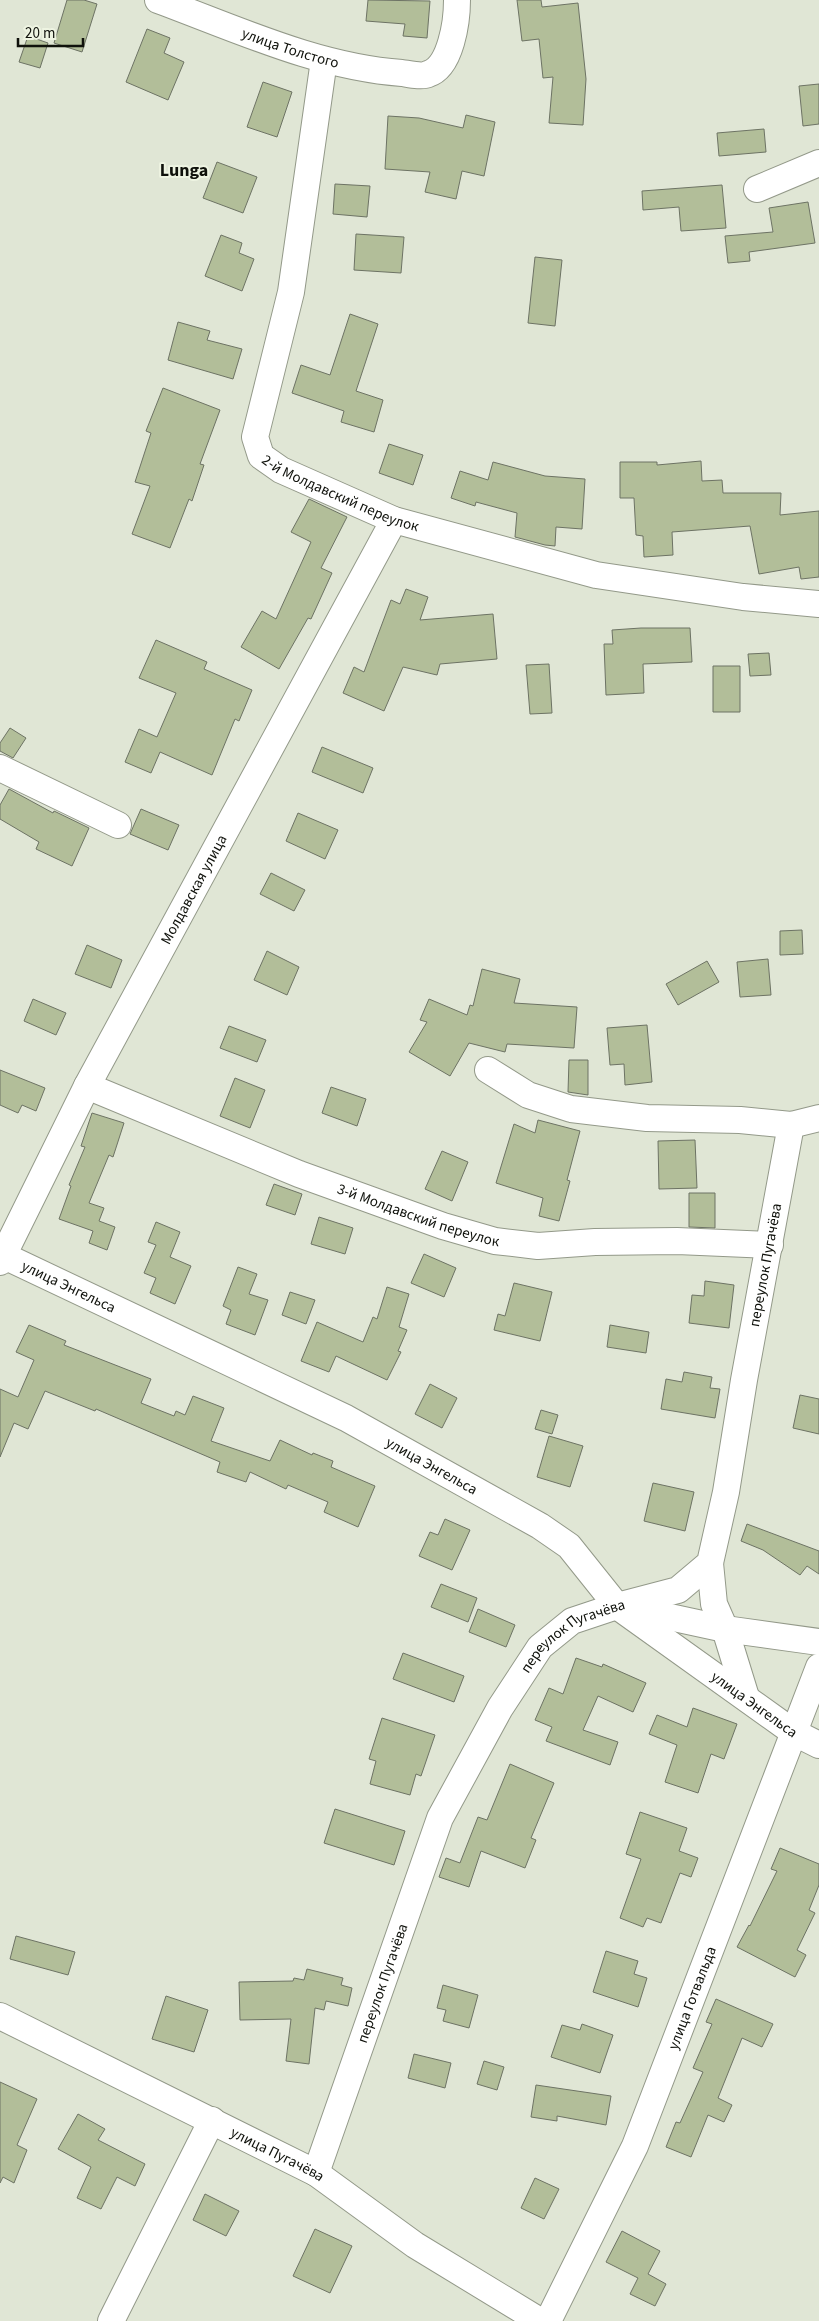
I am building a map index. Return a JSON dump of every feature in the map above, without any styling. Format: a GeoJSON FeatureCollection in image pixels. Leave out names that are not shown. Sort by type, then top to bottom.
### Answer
{"type":"FeatureCollection","features":[{"type":"Feature","properties":{"kind":"street","name":"улица Толстого"},"geometry":{"type":"LineString","coordinates":[[158,0],[324,60],[381,72],[428,75],[442,65],[449,50],[457,0]]}},
{"type":"Feature","properties":{"kind":"street","name":"2-й Молдавский переулок"},"geometry":{"type":"LineString","coordinates":[[324,60],[291,292],[255,437],[261,456],[281,470],[394,520],[596,575],[743,597],[819,604]]}},
{"type":"Feature","properties":{"kind":"street"},"geometry":{"type":"LineString","coordinates":[[757,189],[819,163]]}},
{"type":"Feature","properties":{"kind":"street","name":"Молдавская улица"},"geometry":{"type":"LineString","coordinates":[[1,1257],[87,1086],[394,520]]}},
{"type":"Feature","properties":{"kind":"street"},"geometry":{"type":"LineString","coordinates":[[0,768],[118,825]]}},
{"type":"Feature","properties":{"kind":"street"},"geometry":{"type":"LineString","coordinates":[[488,1070],[528,1095],[571,1109],[647,1118],[740,1120],[791,1125],[819,1118]]}},
{"type":"Feature","properties":{"kind":"street","name":"3-й Молдавский переулок"},"geometry":{"type":"LineString","coordinates":[[87,1086],[299,1174],[443,1226],[495,1241],[538,1246],[596,1242],[770,1245]]}},
{"type":"Feature","properties":{"kind":"street","name":"переулок Пугачёва"},"geometry":{"type":"LineString","coordinates":[[316,2173],[445,1810],[500,1708],[540,1647],[572,1620],[678,1590],[710,1563],[726,1492],[744,1380],[791,1125]]}},
{"type":"Feature","properties":{"kind":"street","name":"улица Энгельса"},"geometry":{"type":"LineString","coordinates":[[1,1257],[346,1418],[540,1526],[569,1546],[617,1606],[793,1732],[819,1745]]}},
{"type":"Feature","properties":{"kind":"street"},"geometry":{"type":"LineString","coordinates":[[710,1563],[714,1604],[746,1697]]}},
{"type":"Feature","properties":{"kind":"street"},"geometry":{"type":"LineString","coordinates":[[617,1606],[724,1629],[819,1642]]}},
{"type":"Feature","properties":{"kind":"street","name":"улица Готвальда"},"geometry":{"type":"LineString","coordinates":[[548,2321],[635,2146],[819,1667]]}},
{"type":"Feature","properties":{"kind":"street","name":"улица Пугачёва"},"geometry":{"type":"LineString","coordinates":[[0,2016],[316,2173],[415,2245],[540,2321]]}},
{"type":"Feature","properties":{"kind":"street"},"geometry":{"type":"LineString","coordinates":[[111,2321],[212,2120]]}},
{"type":"Feature","properties":{"kind":"building"},"geometry":{"type":"Polygon","coordinates":[[[67,0],[84,0],[97,4],[82,52],[54,43],[67,0]]]}},
{"type":"Feature","properties":{"kind":"building"},"geometry":{"type":"Polygon","coordinates":[[[368,0],[430,1],[427,38],[403,36],[405,24],[366,21],[368,0]]]}},
{"type":"Feature","properties":{"kind":"building"},"geometry":{"type":"Polygon","coordinates":[[[517,0],[541,0],[542,7],[578,3],[586,79],[583,125],[549,123],[553,77],[543,78],[539,39],[522,41],[517,0]]]}},
{"type":"Feature","properties":{"kind":"building"},"geometry":{"type":"Polygon","coordinates":[[[147,29],[170,38],[164,53],[184,62],[168,100],[126,82],[147,29]]]}},
{"type":"Feature","properties":{"kind":"building"},"geometry":{"type":"Polygon","coordinates":[[[28,36],[48,43],[40,68],[19,62],[28,36]]]}},
{"type":"Feature","properties":{"kind":"building"},"geometry":{"type":"Polygon","coordinates":[[[263,82],[292,92],[277,137],[247,127],[263,82]]]}},
{"type":"Feature","properties":{"kind":"building"},"geometry":{"type":"Polygon","coordinates":[[[819,84],[819,124],[803,126],[799,86],[819,84]]]}},
{"type":"Feature","properties":{"kind":"building"},"geometry":{"type":"Polygon","coordinates":[[[466,115],[495,122],[484,176],[462,171],[456,199],[425,192],[430,172],[385,169],[388,116],[419,118],[463,128],[466,115]]]}},
{"type":"Feature","properties":{"kind":"building"},"geometry":{"type":"Polygon","coordinates":[[[764,129],[766,152],[719,156],[717,133],[764,129]]]}},
{"type":"Feature","properties":{"kind":"building"},"geometry":{"type":"Polygon","coordinates":[[[217,162],[257,177],[243,213],[203,198],[217,162]]]}},
{"type":"Feature","properties":{"kind":"building"},"geometry":{"type":"Polygon","coordinates":[[[335,184],[370,186],[367,217],[333,214],[335,184]]]}},
{"type":"Feature","properties":{"kind":"building"},"geometry":{"type":"Polygon","coordinates":[[[722,185],[726,228],[681,231],[679,207],[643,210],[642,191],[722,185]]]}},
{"type":"Feature","properties":{"kind":"building"},"geometry":{"type":"Polygon","coordinates":[[[808,202],[815,243],[749,252],[750,261],[728,263],[725,236],[773,232],[769,208],[808,202]]]}},
{"type":"Feature","properties":{"kind":"building"},"geometry":{"type":"Polygon","coordinates":[[[356,234],[404,237],[401,273],[354,270],[356,234]]]}},
{"type":"Feature","properties":{"kind":"building"},"geometry":{"type":"Polygon","coordinates":[[[221,235],[242,243],[239,253],[254,259],[242,291],[205,276],[221,235]]]}},
{"type":"Feature","properties":{"kind":"building"},"geometry":{"type":"Polygon","coordinates":[[[535,257],[562,260],[555,326],[528,323],[535,257]]]}},
{"type":"Feature","properties":{"kind":"building"},"geometry":{"type":"Polygon","coordinates":[[[350,314],[378,324],[356,391],[383,400],[374,432],[341,422],[344,411],[292,393],[301,365],[330,375],[350,314]]]}},
{"type":"Feature","properties":{"kind":"building"},"geometry":{"type":"Polygon","coordinates":[[[178,322],[210,331],[207,340],[242,349],[233,379],[168,360],[178,322]]]}},
{"type":"Feature","properties":{"kind":"building"},"geometry":{"type":"Polygon","coordinates":[[[163,388],[220,410],[200,464],[204,465],[192,501],[189,499],[170,548],[132,534],[150,486],[135,482],[151,433],[146,431],[163,388]]]}},
{"type":"Feature","properties":{"kind":"building"},"geometry":{"type":"Polygon","coordinates":[[[389,444],[423,455],[413,485],[379,473],[389,444]]]}},
{"type":"Feature","properties":{"kind":"building"},"geometry":{"type":"Polygon","coordinates":[[[701,461],[702,481],[722,480],[723,493],[781,493],[780,515],[819,511],[819,577],[801,579],[799,567],[759,574],[750,526],[672,532],[673,555],[644,557],[643,536],[636,535],[634,498],[620,498],[620,462],[657,462],[657,465],[701,461]]]}},
{"type":"Feature","properties":{"kind":"building"},"geometry":{"type":"Polygon","coordinates":[[[493,462],[545,476],[585,479],[582,529],[556,527],[555,546],[545,545],[515,537],[517,513],[476,502],[475,506],[451,498],[460,471],[488,480],[493,462]]]}},
{"type":"Feature","properties":{"kind":"building"},"geometry":{"type":"Polygon","coordinates":[[[309,499],[347,517],[321,568],[332,573],[311,619],[308,618],[279,669],[241,647],[262,611],[276,619],[311,542],[291,532],[309,499]]]}},
{"type":"Feature","properties":{"kind":"building"},"geometry":{"type":"Polygon","coordinates":[[[406,589],[428,597],[420,620],[493,614],[497,659],[440,664],[437,675],[403,667],[384,711],[343,693],[354,667],[364,672],[391,600],[400,604],[406,589]]]}},
{"type":"Feature","properties":{"kind":"building"},"geometry":{"type":"Polygon","coordinates":[[[690,628],[692,662],[643,664],[644,693],[606,695],[604,644],[613,644],[612,630],[690,628]]]}},
{"type":"Feature","properties":{"kind":"building"},"geometry":{"type":"Polygon","coordinates":[[[156,640],[207,662],[204,669],[252,690],[239,721],[235,719],[212,775],[160,752],[151,773],[125,762],[139,729],[157,737],[176,693],[139,678],[156,640]]]}},
{"type":"Feature","properties":{"kind":"building"},"geometry":{"type":"Polygon","coordinates":[[[769,653],[771,675],[750,676],[748,654],[769,653]]]}},
{"type":"Feature","properties":{"kind":"building"},"geometry":{"type":"Polygon","coordinates":[[[549,664],[552,713],[530,714],[526,665],[549,664]]]}},
{"type":"Feature","properties":{"kind":"building"},"geometry":{"type":"Polygon","coordinates":[[[713,666],[740,666],[740,712],[713,712],[713,666]]]}},
{"type":"Feature","properties":{"kind":"building"},"geometry":{"type":"Polygon","coordinates":[[[10,728],[26,738],[13,758],[0,751],[0,743],[10,728]]]}},
{"type":"Feature","properties":{"kind":"building"},"geometry":{"type":"Polygon","coordinates":[[[322,747],[373,768],[363,793],[312,772],[322,747]]]}},
{"type":"Feature","properties":{"kind":"building"},"geometry":{"type":"Polygon","coordinates":[[[9,789],[53,813],[54,811],[89,828],[72,866],[36,849],[39,842],[0,819],[0,805],[9,789]]]}},
{"type":"Feature","properties":{"kind":"building"},"geometry":{"type":"Polygon","coordinates":[[[141,809],[179,825],[168,850],[130,834],[141,809]]]}},
{"type":"Feature","properties":{"kind":"building"},"geometry":{"type":"Polygon","coordinates":[[[298,813],[338,830],[325,859],[286,841],[298,813]]]}},
{"type":"Feature","properties":{"kind":"building"},"geometry":{"type":"Polygon","coordinates":[[[271,873],[305,890],[294,911],[260,894],[271,873]]]}},
{"type":"Feature","properties":{"kind":"building"},"geometry":{"type":"Polygon","coordinates":[[[802,930],[803,954],[780,955],[780,931],[802,930]]]}},
{"type":"Feature","properties":{"kind":"building"},"geometry":{"type":"Polygon","coordinates":[[[87,945],[122,960],[111,988],[75,974],[87,945]]]}},
{"type":"Feature","properties":{"kind":"building"},"geometry":{"type":"Polygon","coordinates":[[[267,951],[299,967],[287,995],[254,980],[267,951]]]}},
{"type":"Feature","properties":{"kind":"building"},"geometry":{"type":"Polygon","coordinates":[[[768,959],[771,995],[740,997],[737,962],[768,959]]]}},
{"type":"Feature","properties":{"kind":"building"},"geometry":{"type":"Polygon","coordinates":[[[707,961],[719,982],[678,1005],[666,984],[707,961]]]}},
{"type":"Feature","properties":{"kind":"building"},"geometry":{"type":"Polygon","coordinates":[[[482,969],[520,979],[514,1003],[577,1007],[574,1048],[507,1044],[505,1052],[469,1043],[450,1076],[409,1052],[427,1022],[420,1020],[429,999],[467,1015],[470,1005],[473,1006],[482,969]]]}},
{"type":"Feature","properties":{"kind":"building"},"geometry":{"type":"Polygon","coordinates":[[[33,999],[66,1013],[56,1035],[24,1021],[33,999]]]}},
{"type":"Feature","properties":{"kind":"building"},"geometry":{"type":"Polygon","coordinates":[[[647,1025],[652,1082],[625,1085],[624,1064],[610,1065],[607,1028],[647,1025]]]}},
{"type":"Feature","properties":{"kind":"building"},"geometry":{"type":"Polygon","coordinates":[[[229,1026],[266,1040],[257,1062],[220,1048],[229,1026]]]}},
{"type":"Feature","properties":{"kind":"building"},"geometry":{"type":"Polygon","coordinates":[[[569,1060],[588,1060],[588,1095],[568,1092],[569,1060]]]}},
{"type":"Feature","properties":{"kind":"building"},"geometry":{"type":"Polygon","coordinates":[[[0,1070],[45,1088],[36,1111],[22,1105],[18,1113],[0,1105],[0,1070]]]}},
{"type":"Feature","properties":{"kind":"building"},"geometry":{"type":"Polygon","coordinates":[[[235,1078],[265,1090],[250,1128],[220,1116],[235,1078]]]}},
{"type":"Feature","properties":{"kind":"building"},"geometry":{"type":"Polygon","coordinates":[[[331,1087],[366,1099],[357,1126],[322,1113],[331,1087]]]}},
{"type":"Feature","properties":{"kind":"building"},"geometry":{"type":"Polygon","coordinates":[[[92,1113],[124,1123],[113,1157],[109,1155],[89,1203],[104,1208],[99,1221],[115,1227],[107,1250],[89,1243],[93,1231],[59,1219],[71,1186],[69,1185],[85,1147],[81,1146],[92,1113]]]}},
{"type":"Feature","properties":{"kind":"building"},"geometry":{"type":"Polygon","coordinates":[[[538,1120],[580,1131],[567,1180],[570,1181],[559,1221],[539,1216],[543,1198],[496,1183],[514,1124],[535,1133],[538,1120]]]}},
{"type":"Feature","properties":{"kind":"building"},"geometry":{"type":"Polygon","coordinates":[[[695,1140],[697,1188],[659,1189],[658,1141],[695,1140]]]}},
{"type":"Feature","properties":{"kind":"building"},"geometry":{"type":"Polygon","coordinates":[[[442,1151],[468,1162],[452,1201],[425,1189],[442,1151]]]}},
{"type":"Feature","properties":{"kind":"building"},"geometry":{"type":"Polygon","coordinates":[[[274,1184],[302,1194],[295,1215],[266,1205],[274,1184]]]}},
{"type":"Feature","properties":{"kind":"building"},"geometry":{"type":"Polygon","coordinates":[[[689,1193],[715,1193],[715,1228],[689,1227],[689,1193]]]}},
{"type":"Feature","properties":{"kind":"building"},"geometry":{"type":"Polygon","coordinates":[[[319,1217],[353,1228],[345,1254],[311,1244],[319,1217]]]}},
{"type":"Feature","properties":{"kind":"building"},"geometry":{"type":"Polygon","coordinates":[[[156,1222],[180,1232],[170,1257],[191,1266],[175,1304],[150,1293],[156,1278],[144,1273],[156,1245],[148,1242],[156,1222]]]}},
{"type":"Feature","properties":{"kind":"building"},"geometry":{"type":"Polygon","coordinates":[[[424,1254],[456,1268],[444,1297],[411,1283],[424,1254]]]}},
{"type":"Feature","properties":{"kind":"building"},"geometry":{"type":"Polygon","coordinates":[[[238,1267],[257,1274],[249,1294],[268,1300],[255,1335],[226,1324],[231,1310],[223,1306],[238,1267]]]}},
{"type":"Feature","properties":{"kind":"building"},"geometry":{"type":"Polygon","coordinates":[[[705,1281],[734,1285],[729,1328],[689,1323],[692,1295],[704,1296],[705,1281]]]}},
{"type":"Feature","properties":{"kind":"building"},"geometry":{"type":"Polygon","coordinates":[[[514,1283],[552,1292],[540,1341],[494,1330],[498,1314],[505,1316],[514,1283]]]}},
{"type":"Feature","properties":{"kind":"building"},"geometry":{"type":"Polygon","coordinates":[[[387,1287],[409,1294],[399,1327],[407,1330],[398,1351],[401,1352],[387,1380],[336,1356],[329,1372],[301,1361],[317,1322],[363,1342],[373,1317],[377,1319],[387,1287]]]}},
{"type":"Feature","properties":{"kind":"building"},"geometry":{"type":"Polygon","coordinates":[[[290,1292],[315,1300],[306,1324],[282,1315],[290,1292]]]}},
{"type":"Feature","properties":{"kind":"building"},"geometry":{"type":"Polygon","coordinates":[[[29,1325],[66,1341],[64,1345],[151,1379],[141,1403],[174,1416],[176,1411],[185,1415],[193,1396],[224,1408],[211,1441],[270,1461],[280,1440],[312,1455],[313,1453],[333,1461],[331,1467],[375,1486],[358,1527],[324,1512],[328,1502],[288,1485],[286,1489],[250,1472],[246,1482],[217,1472],[220,1462],[96,1409],[95,1411],[45,1391],[28,1429],[14,1423],[0,1457],[0,1389],[18,1397],[34,1360],[16,1352],[29,1325]]]}},
{"type":"Feature","properties":{"kind":"building"},"geometry":{"type":"Polygon","coordinates":[[[610,1325],[649,1332],[646,1353],[607,1347],[610,1325]]]}},
{"type":"Feature","properties":{"kind":"building"},"geometry":{"type":"Polygon","coordinates":[[[684,1372],[712,1377],[710,1388],[720,1389],[715,1418],[661,1409],[666,1379],[682,1382],[684,1372]]]}},
{"type":"Feature","properties":{"kind":"building"},"geometry":{"type":"Polygon","coordinates":[[[430,1384],[457,1398],[442,1428],[415,1414],[430,1384]]]}},
{"type":"Feature","properties":{"kind":"building"},"geometry":{"type":"Polygon","coordinates":[[[800,1395],[819,1399],[819,1434],[793,1428],[800,1395]]]}},
{"type":"Feature","properties":{"kind":"building"},"geometry":{"type":"Polygon","coordinates":[[[541,1410],[558,1415],[552,1434],[535,1429],[541,1410]]]}},
{"type":"Feature","properties":{"kind":"building"},"geometry":{"type":"Polygon","coordinates":[[[549,1436],[583,1446],[570,1487],[537,1477],[549,1436]]]}},
{"type":"Feature","properties":{"kind":"building"},"geometry":{"type":"Polygon","coordinates":[[[653,1483],[694,1492],[685,1531],[644,1521],[653,1483]]]}},
{"type":"Feature","properties":{"kind":"building"},"geometry":{"type":"Polygon","coordinates":[[[445,1519],[470,1530],[452,1570],[419,1556],[430,1532],[438,1535],[445,1519]]]}},
{"type":"Feature","properties":{"kind":"building"},"geometry":{"type":"Polygon","coordinates":[[[747,1524],[819,1551],[819,1574],[807,1566],[800,1575],[763,1550],[741,1541],[747,1524]]]}},
{"type":"Feature","properties":{"kind":"building"},"geometry":{"type":"Polygon","coordinates":[[[441,1584],[477,1598],[468,1622],[431,1607],[441,1584]]]}},
{"type":"Feature","properties":{"kind":"building"},"geometry":{"type":"Polygon","coordinates":[[[478,1609],[515,1625],[506,1647],[469,1632],[478,1609]]]}},
{"type":"Feature","properties":{"kind":"building"},"geometry":{"type":"Polygon","coordinates":[[[403,1653],[464,1676],[454,1702],[393,1679],[403,1653]]]}},
{"type":"Feature","properties":{"kind":"building"},"geometry":{"type":"Polygon","coordinates":[[[576,1658],[602,1667],[603,1664],[646,1683],[633,1712],[598,1696],[583,1730],[618,1742],[610,1765],[546,1741],[552,1727],[535,1720],[549,1688],[563,1694],[576,1658]]]}},
{"type":"Feature","properties":{"kind":"building"},"geometry":{"type":"Polygon","coordinates":[[[693,1708],[737,1724],[724,1759],[711,1754],[698,1793],[665,1782],[677,1745],[649,1734],[657,1715],[687,1727],[693,1708]]]}},
{"type":"Feature","properties":{"kind":"building"},"geometry":{"type":"Polygon","coordinates":[[[382,1718],[435,1735],[421,1776],[416,1774],[410,1795],[370,1784],[376,1761],[369,1759],[382,1718]]]}},
{"type":"Feature","properties":{"kind":"building"},"geometry":{"type":"Polygon","coordinates":[[[510,1764],[554,1783],[531,1838],[536,1840],[525,1868],[481,1851],[469,1887],[439,1877],[446,1858],[460,1863],[478,1817],[487,1820],[510,1764]]]}},
{"type":"Feature","properties":{"kind":"building"},"geometry":{"type":"Polygon","coordinates":[[[335,1809],[405,1831],[394,1865],[324,1843],[335,1809]]]}},
{"type":"Feature","properties":{"kind":"building"},"geometry":{"type":"Polygon","coordinates":[[[640,1812],[687,1828],[679,1851],[698,1858],[691,1877],[680,1873],[661,1923],[647,1918],[643,1927],[620,1918],[641,1859],[626,1854],[640,1812]]]}},
{"type":"Feature","properties":{"kind":"building"},"geometry":{"type":"Polygon","coordinates":[[[780,1848],[819,1864],[819,1885],[809,1910],[815,1913],[797,1950],[806,1955],[795,1977],[737,1947],[750,1926],[777,1871],[771,1869],[780,1848]]]}},
{"type":"Feature","properties":{"kind":"building"},"geometry":{"type":"Polygon","coordinates":[[[16,1936],[75,1952],[68,1975],[10,1959],[16,1936]]]}},
{"type":"Feature","properties":{"kind":"building"},"geometry":{"type":"Polygon","coordinates":[[[606,1951],[638,1961],[634,1974],[647,1978],[638,2007],[593,1992],[606,1951]]]}},
{"type":"Feature","properties":{"kind":"building"},"geometry":{"type":"Polygon","coordinates":[[[307,1969],[343,1978],[341,1985],[352,1988],[348,2006],[326,2001],[324,2010],[315,2008],[309,2064],[286,2061],[291,2019],[240,2020],[239,1982],[293,1981],[294,1978],[304,1980],[307,1969]]]}},
{"type":"Feature","properties":{"kind":"building"},"geometry":{"type":"Polygon","coordinates":[[[443,1985],[478,1995],[469,2028],[443,2021],[446,2010],[437,2008],[443,1985]]]}},
{"type":"Feature","properties":{"kind":"building"},"geometry":{"type":"Polygon","coordinates":[[[166,1996],[208,2010],[194,2052],[152,2039],[166,1996]]]}},
{"type":"Feature","properties":{"kind":"building"},"geometry":{"type":"Polygon","coordinates":[[[716,1999],[773,2024],[762,2047],[742,2038],[718,2098],[732,2105],[724,2122],[708,2115],[691,2157],[666,2147],[676,2122],[680,2123],[703,2072],[693,2068],[712,2024],[706,2022],[716,1999]]]}},
{"type":"Feature","properties":{"kind":"building"},"geometry":{"type":"Polygon","coordinates":[[[582,2024],[613,2035],[600,2073],[551,2057],[562,2025],[580,2030],[582,2024]]]}},
{"type":"Feature","properties":{"kind":"building"},"geometry":{"type":"Polygon","coordinates":[[[414,2054],[451,2063],[445,2088],[408,2078],[414,2054]]]}},
{"type":"Feature","properties":{"kind":"building"},"geometry":{"type":"Polygon","coordinates":[[[484,2061],[504,2067],[497,2090],[477,2084],[484,2061]]]}},
{"type":"Feature","properties":{"kind":"building"},"geometry":{"type":"Polygon","coordinates":[[[0,2082],[37,2099],[17,2145],[27,2150],[14,2183],[3,2177],[0,2183],[0,2082]]]}},
{"type":"Feature","properties":{"kind":"building"},"geometry":{"type":"Polygon","coordinates":[[[536,2085],[611,2096],[606,2125],[557,2116],[557,2121],[531,2117],[536,2085]]]}},
{"type":"Feature","properties":{"kind":"building"},"geometry":{"type":"Polygon","coordinates":[[[78,2114],[105,2129],[98,2140],[145,2164],[135,2186],[117,2177],[101,2209],[77,2198],[91,2167],[58,2149],[78,2114]]]}},
{"type":"Feature","properties":{"kind":"building"},"geometry":{"type":"Polygon","coordinates":[[[535,2178],[559,2189],[544,2219],[521,2208],[535,2178]]]}},
{"type":"Feature","properties":{"kind":"building"},"geometry":{"type":"Polygon","coordinates":[[[205,2194],[239,2211],[226,2236],[193,2220],[205,2194]]]}},
{"type":"Feature","properties":{"kind":"building"},"geometry":{"type":"Polygon","coordinates":[[[315,2229],[352,2246],[330,2293],[293,2276],[315,2229]]]}},
{"type":"Feature","properties":{"kind":"building"},"geometry":{"type":"Polygon","coordinates":[[[622,2231],[660,2251],[648,2274],[666,2284],[655,2306],[630,2294],[638,2278],[606,2262],[622,2231]]]}},
{"type":"Feature","properties":{"kind":"district","name":"Lunga"},"geometry":{"type":"Point","coordinates":[184,170]}}]}
